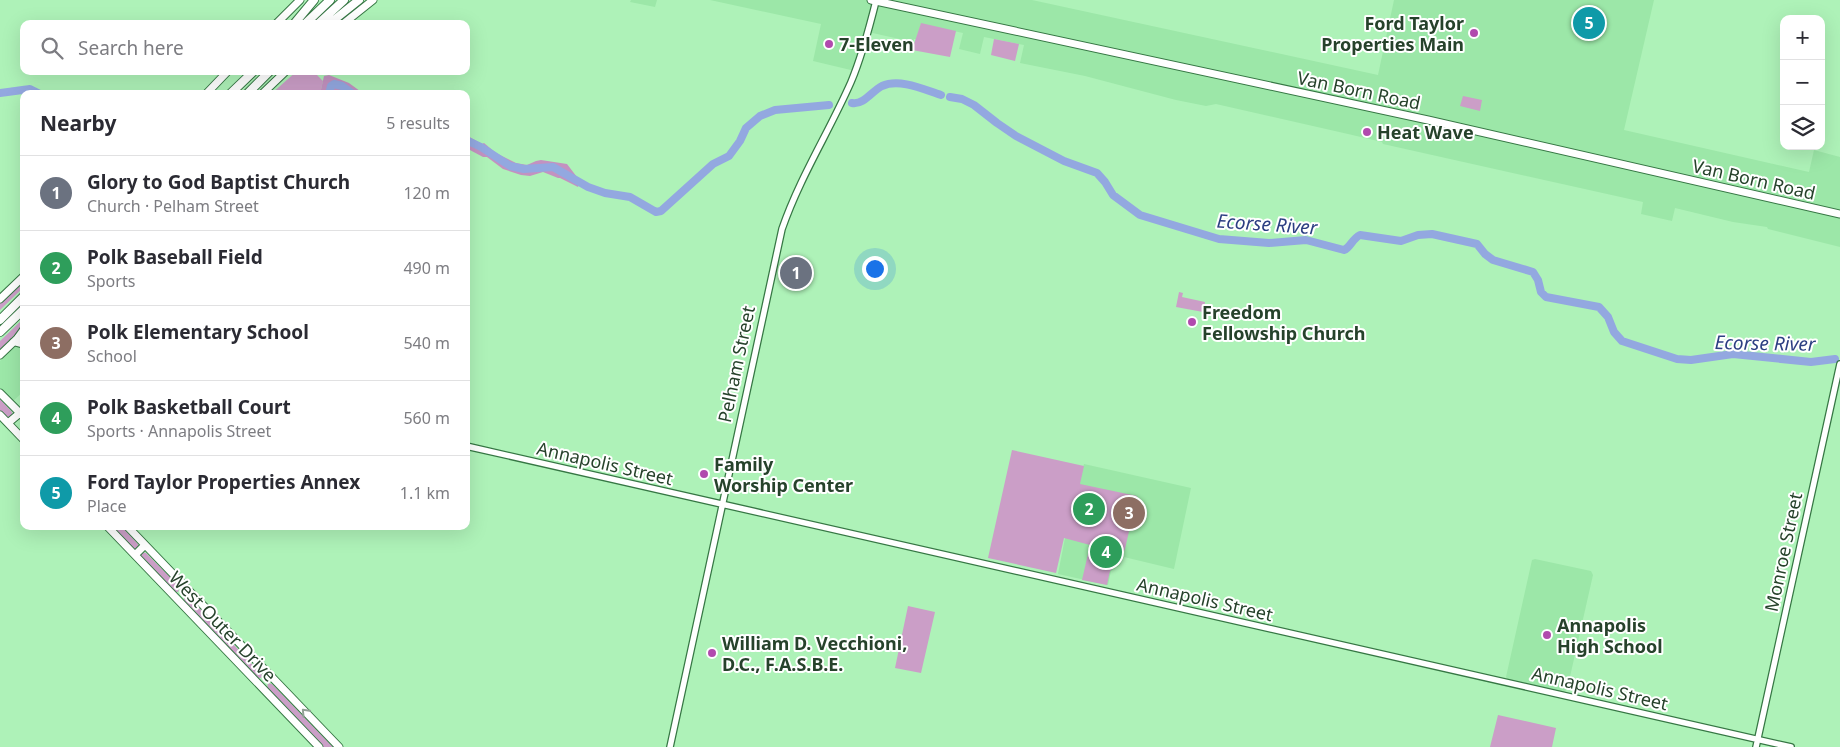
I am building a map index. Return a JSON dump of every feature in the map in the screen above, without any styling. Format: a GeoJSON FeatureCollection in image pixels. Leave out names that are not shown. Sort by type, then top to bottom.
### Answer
{"type":"FeatureCollection","features":[{"type":"Feature","properties":{"kind":"highway"},"geometry":{"type":"LineString","coordinates":[[297,20],[314,0]]}},
{"type":"Feature","properties":{"kind":"highway"},"geometry":{"type":"LineString","coordinates":[[309,20],[330,0]]}},
{"type":"Feature","properties":{"kind":"highway"},"geometry":{"type":"LineString","coordinates":[[322,20],[344,0]]}},
{"type":"Feature","properties":{"kind":"highway"},"geometry":{"type":"LineString","coordinates":[[334,20],[359,0]]}},
{"type":"Feature","properties":{"kind":"highway"},"geometry":{"type":"LineString","coordinates":[[237,88],[247,75]]}},
{"type":"Feature","properties":{"kind":"highway"},"geometry":{"type":"LineString","coordinates":[[235,90],[250,75]]}},
{"type":"Feature","properties":{"kind":"highway"},"geometry":{"type":"LineString","coordinates":[[251,90],[266,75]]}},
{"type":"Feature","properties":{"kind":"highway"},"geometry":{"type":"LineString","coordinates":[[0,320],[20,300]]}},
{"type":"Feature","properties":{"kind":"highway"},"geometry":{"type":"LineString","coordinates":[[0,332],[20,313]]}},
{"type":"Feature","properties":{"kind":"main road"},"geometry":{"type":"LineString","coordinates":[[280,20],[300,0]]}},
{"type":"Feature","properties":{"kind":"main road"},"geometry":{"type":"LineString","coordinates":[[348,20],[373,0]]}},
{"type":"Feature","properties":{"kind":"main road","name":"Van Born Road"},"geometry":{"type":"LineString","coordinates":[[874,0],[1428,120],[1840,214]]}},
{"type":"Feature","properties":{"kind":"main road"},"geometry":{"type":"LineString","coordinates":[[210,90],[224,75]]}},
{"type":"Feature","properties":{"kind":"main road"},"geometry":{"type":"LineString","coordinates":[[266,90],[282,75]]}},
{"type":"Feature","properties":{"kind":"main road"},"geometry":{"type":"LineString","coordinates":[[0,299],[20,280]]}},
{"type":"Feature","properties":{"kind":"main road"},"geometry":{"type":"LineString","coordinates":[[0,356],[20,335]]}},
{"type":"Feature","properties":{"kind":"main road"},"geometry":{"type":"LineString","coordinates":[[0,392],[20,413]]}},
{"type":"Feature","properties":{"kind":"main road"},"geometry":{"type":"LineString","coordinates":[[0,415],[20,436]]}},
{"type":"Feature","properties":{"kind":"main road"},"geometry":{"type":"LineString","coordinates":[[8,423],[20,416]]}},
{"type":"Feature","properties":{"kind":"main road","name":"West Outer Drive"},"geometry":{"type":"LineString","coordinates":[[110,530],[318,747]]}},
{"type":"Feature","properties":{"kind":"main road","name":"West Outer Drive"},"geometry":{"type":"LineString","coordinates":[[132,530],[339,747]]}},
{"type":"Feature","properties":{"kind":"main road"},"geometry":{"type":"LineString","coordinates":[[134,555],[145,545]]}},
{"type":"Feature","properties":{"kind":"street","name":"Pelham Street"},"geometry":{"type":"LineString","coordinates":[[670,747],[782,229],[802,179],[850,83],[863,50],[874,0]]}},
{"type":"Feature","properties":{"kind":"street","name":"Monroe Street"},"geometry":{"type":"LineString","coordinates":[[1756,747],[1840,365]]}},
{"type":"Feature","properties":{"kind":"street","name":"Annapolis Street"},"geometry":{"type":"LineString","coordinates":[[470,447],[1791,747]]}},
{"type":"Feature","properties":{"kind":"shaded area"},"geometry":{"type":"Polygon","coordinates":[[[631,0],[657,0],[655,7],[630,2],[631,0]]]}},
{"type":"Feature","properties":{"kind":"shaded area"},"geometry":{"type":"Polygon","coordinates":[[[710,0],[1032,0],[1378,75],[1394,0],[1654,0],[1624,130],[1809,172],[1814,150],[1840,157],[1840,247],[1768,229],[1767,227],[1733,222],[1675,208],[1672,221],[1641,214],[1643,202],[1383,144],[1382,142],[1216,104],[1206,106],[1176,100],[1085,76],[1020,63],[1024,45],[984,37],[980,54],[959,49],[963,33],[921,24],[916,39],[913,42],[868,32],[855,71],[813,61],[821,24],[710,0]]]}},
{"type":"Feature","properties":{"kind":"shaded area"},"geometry":{"type":"Polygon","coordinates":[[[921,23],[956,31],[950,57],[912,50],[921,23]]]}},
{"type":"Feature","properties":{"kind":"shaded area"},"geometry":{"type":"Polygon","coordinates":[[[994,39],[1019,44],[1015,61],[991,55],[994,39]]]}},
{"type":"Feature","properties":{"kind":"shaded area"},"geometry":{"type":"Polygon","coordinates":[[[292,75],[317,75],[323,81],[321,90],[276,90],[292,75]]]}},
{"type":"Feature","properties":{"kind":"shaded area"},"geometry":{"type":"Polygon","coordinates":[[[329,75],[349,83],[359,90],[321,90],[324,76],[329,75]]]}},
{"type":"Feature","properties":{"kind":"shaded area"},"geometry":{"type":"Polygon","coordinates":[[[1463,96],[1482,100],[1480,111],[1460,106],[1463,96]]]}},
{"type":"Feature","properties":{"kind":"shaded area"},"geometry":{"type":"Polygon","coordinates":[[[470,137],[482,144],[484,143],[496,153],[516,163],[527,165],[541,160],[567,164],[580,181],[578,187],[543,172],[530,176],[521,175],[503,169],[487,157],[483,157],[470,150],[470,137]]]}},
{"type":"Feature","properties":{"kind":"shaded area"},"geometry":{"type":"Polygon","coordinates":[[[20,284],[20,291],[0,310],[0,303],[20,284]]]}},
{"type":"Feature","properties":{"kind":"shaded area"},"geometry":{"type":"Polygon","coordinates":[[[1179,292],[1183,293],[1182,297],[1205,302],[1203,312],[1176,307],[1179,292]]]}},
{"type":"Feature","properties":{"kind":"shaded area"},"geometry":{"type":"Polygon","coordinates":[[[20,322],[20,329],[0,350],[0,341],[20,322]]]}},
{"type":"Feature","properties":{"kind":"shaded area"},"geometry":{"type":"Polygon","coordinates":[[[20,342],[20,395],[12,402],[0,388],[0,361],[20,342]]]}},
{"type":"Feature","properties":{"kind":"shaded area"},"geometry":{"type":"Polygon","coordinates":[[[0,399],[12,412],[13,415],[10,418],[7,418],[0,412],[0,399]]]}},
{"type":"Feature","properties":{"kind":"shaded area"},"geometry":{"type":"Polygon","coordinates":[[[1012,450],[1084,466],[1080,484],[1137,496],[1125,549],[1119,563],[1110,571],[1107,585],[1082,580],[1090,545],[1064,538],[1056,573],[988,558],[1012,450]]]}},
{"type":"Feature","properties":{"kind":"shaded area"},"geometry":{"type":"Polygon","coordinates":[[[1084,464],[1191,488],[1174,569],[1124,557],[1120,565],[1111,571],[1108,585],[1058,574],[1084,464]]]}},
{"type":"Feature","properties":{"kind":"shaded area"},"geometry":{"type":"Polygon","coordinates":[[[115,530],[125,530],[138,544],[138,548],[134,549],[115,530]]]}},
{"type":"Feature","properties":{"kind":"shaded area"},"geometry":{"type":"Polygon","coordinates":[[[142,552],[146,553],[180,587],[178,592],[174,592],[140,556],[142,552]]]}},
{"type":"Feature","properties":{"kind":"shaded area","name":"Annapolis High School"},"geometry":{"type":"Polygon","coordinates":[[[1535,559],[1591,571],[1593,575],[1567,690],[1563,692],[1508,680],[1506,677],[1532,560],[1535,559]]]}},
{"type":"Feature","properties":{"kind":"shaded area"},"geometry":{"type":"Polygon","coordinates":[[[186,596],[262,675],[261,678],[256,678],[183,601],[186,596]]]}},
{"type":"Feature","properties":{"kind":"shaded area"},"geometry":{"type":"Polygon","coordinates":[[[908,606],[935,612],[921,673],[895,668],[908,606]]]}},
{"type":"Feature","properties":{"kind":"shaded area"},"geometry":{"type":"Polygon","coordinates":[[[268,683],[272,684],[333,747],[323,747],[267,689],[268,683]]]}},
{"type":"Feature","properties":{"kind":"shaded area"},"geometry":{"type":"Polygon","coordinates":[[[1498,715],[1556,728],[1552,747],[1490,747],[1498,715]]]}},
{"type":"Feature","properties":{"kind":"waterway","name":"Ecorse River"},"geometry":{"type":"LineString","coordinates":[[852,103],[860,102],[882,86],[897,83],[941,95]]}},
{"type":"Feature","properties":{"kind":"waterway","name":"Ecorse River"},"geometry":{"type":"LineString","coordinates":[[330,90],[334,84],[348,90]]}},
{"type":"Feature","properties":{"kind":"waterway","name":"Ecorse River"},"geometry":{"type":"LineString","coordinates":[[0,93],[20,90]]}},
{"type":"Feature","properties":{"kind":"waterway","name":"Ecorse River"},"geometry":{"type":"LineString","coordinates":[[22,90],[32,90]]}},
{"type":"Feature","properties":{"kind":"waterway","name":"Ecorse River"},"geometry":{"type":"LineString","coordinates":[[950,97],[962,99],[974,105],[1016,136],[1064,161],[1097,173],[1113,195],[1140,215],[1219,239],[1269,243],[1306,240],[1344,250],[1360,235],[1401,241],[1418,235],[1432,234],[1477,244],[1493,260],[1533,272],[1538,280],[1541,292],[1546,297],[1599,307],[1608,317],[1614,332],[1622,341],[1677,359],[1691,360],[1733,354],[1811,362],[1835,359]]}},
{"type":"Feature","properties":{"kind":"waterway","name":"Ecorse River"},"geometry":{"type":"LineString","coordinates":[[470,142],[510,166],[524,169],[553,167],[588,187],[605,193],[630,197],[656,212],[661,211],[713,164],[729,156],[740,141],[746,128],[760,116],[775,110],[829,105]]}},
{"type":"Feature","properties":{"kind":"place","name":"Ford Taylor Properties Annex"},"geometry":{"type":"Point","coordinates":[1589,23]}},
{"type":"Feature","properties":{"kind":"place","name":"Ford Taylor Properties Main"},"geometry":{"type":"Point","coordinates":[1474,33]}},
{"type":"Feature","properties":{"kind":"place","name":"7-Eleven"},"geometry":{"type":"Point","coordinates":[829,44]}},
{"type":"Feature","properties":{"kind":"place","name":"Heat Wave"},"geometry":{"type":"Point","coordinates":[1367,132]}},
{"type":"Feature","properties":{"kind":"place","name":"Glory to God Baptist Church"},"geometry":{"type":"Point","coordinates":[796,273]}},
{"type":"Feature","properties":{"kind":"place","name":"Freedom Fellowship Church"},"geometry":{"type":"Point","coordinates":[1192,322]}},
{"type":"Feature","properties":{"kind":"place","name":"Family Worship Center"},"geometry":{"type":"Point","coordinates":[704,474]}},
{"type":"Feature","properties":{"kind":"place","name":"Polk Baseball Field"},"geometry":{"type":"Point","coordinates":[1089,509]}},
{"type":"Feature","properties":{"kind":"place","name":"Polk Elementary School"},"geometry":{"type":"Point","coordinates":[1129,513]}},
{"type":"Feature","properties":{"kind":"place","name":"Polk Basketball Court"},"geometry":{"type":"Point","coordinates":[1106,552]}},
{"type":"Feature","properties":{"kind":"place","name":"Annapolis High School"},"geometry":{"type":"Point","coordinates":[1547,635]}},
{"type":"Feature","properties":{"kind":"place","name":"William D. Vecchioni, D.C., F.A.S.B.E."},"geometry":{"type":"Point","coordinates":[712,653]}}]}
